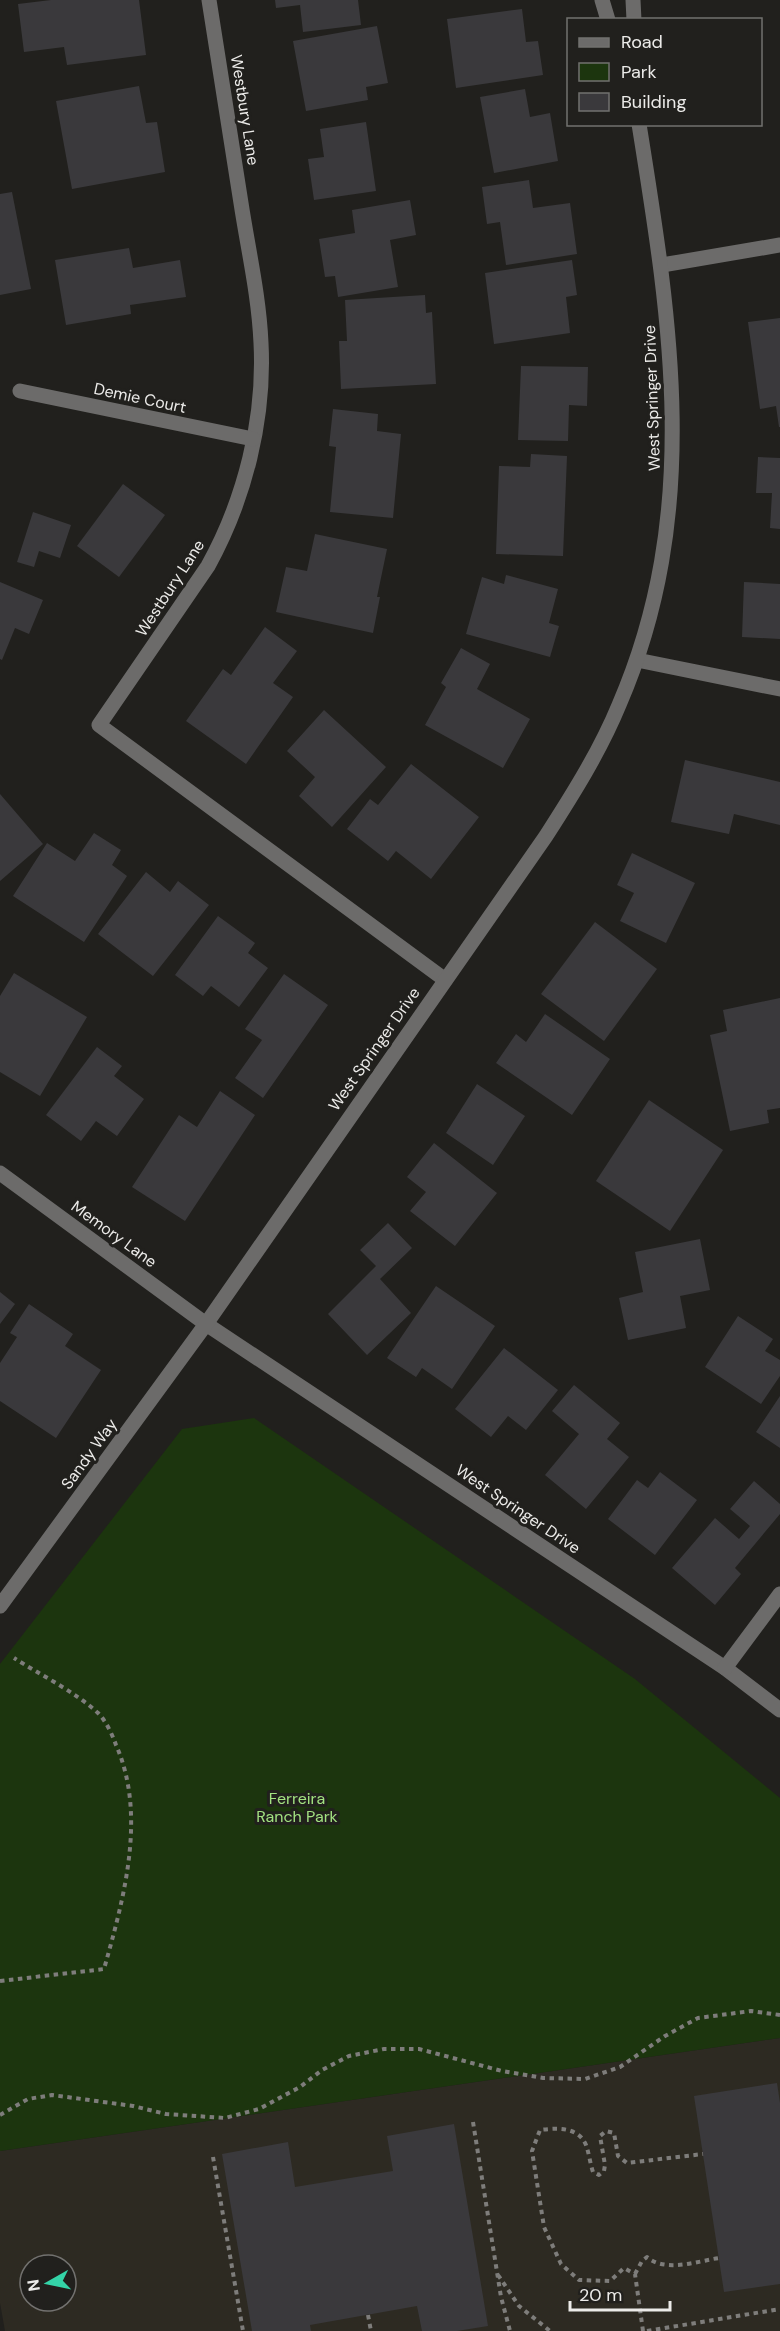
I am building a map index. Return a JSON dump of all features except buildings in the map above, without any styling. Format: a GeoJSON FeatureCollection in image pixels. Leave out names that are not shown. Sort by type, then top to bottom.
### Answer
{"type":"FeatureCollection","features":[{"type":"Feature","properties":{"kind":"street","name":"Westbury Lane"},"geometry":{"type":"LineString","coordinates":[[209,0],[261,342],[262,373],[253,439],[238,502],[219,547],[99,725],[444,979]]}},
{"type":"Feature","properties":{"kind":"street"},"geometry":{"type":"LineString","coordinates":[[602,0],[607,18]]}},
{"type":"Feature","properties":{"kind":"street"},"geometry":{"type":"LineString","coordinates":[[633,0],[633,18]]}},
{"type":"Feature","properties":{"kind":"street","name":"West Springer Drive"},"geometry":{"type":"LineString","coordinates":[[639,126],[662,266],[674,415],[669,515],[661,563],[637,660],[619,706],[573,795],[206,1324],[725,1668],[780,1710]]}},
{"type":"Feature","properties":{"kind":"street"},"geometry":{"type":"LineString","coordinates":[[662,266],[780,245]]}},
{"type":"Feature","properties":{"kind":"street","name":"Demie Court"},"geometry":{"type":"LineString","coordinates":[[20,391],[253,439]]}},
{"type":"Feature","properties":{"kind":"street"},"geometry":{"type":"LineString","coordinates":[[637,660],[780,689]]}},
{"type":"Feature","properties":{"kind":"street","name":"Memory Lane"},"geometry":{"type":"LineString","coordinates":[[0,1173],[206,1324]]}},
{"type":"Feature","properties":{"kind":"street","name":"Sandy Way"},"geometry":{"type":"LineString","coordinates":[[0,1606],[206,1324]]}},
{"type":"Feature","properties":{"kind":"street"},"geometry":{"type":"LineString","coordinates":[[725,1668],[780,1594]]}},
{"type":"Feature","properties":{"kind":"path"},"geometry":{"type":"LineString","coordinates":[[0,1981],[104,1969],[119,1917],[130,1853],[130,1805],[127,1780],[121,1755],[111,1733],[99,1714],[14,1658]]}},
{"type":"Feature","properties":{"kind":"path"},"geometry":{"type":"LineString","coordinates":[[0,2115],[28,2099],[52,2095],[134,2106],[166,2114],[225,2118],[259,2109],[300,2087],[322,2070],[349,2056],[384,2049],[419,2049],[502,2071],[543,2078],[585,2079],[620,2067],[665,2036],[698,2018],[751,2011],[780,2015]]}},
{"type":"Feature","properties":{"kind":"path"},"geometry":{"type":"LineString","coordinates":[[473,2122],[504,2313],[510,2331]]}},
{"type":"Feature","properties":{"kind":"path"},"geometry":{"type":"LineString","coordinates":[[635,2274],[624,2268],[610,2281],[579,2280],[561,2264],[544,2227],[533,2161],[532,2151],[540,2130],[570,2129],[585,2142],[593,2172],[599,2175],[604,2171],[605,2165],[600,2136],[606,2131],[614,2133],[618,2156],[627,2163],[703,2154]]}},
{"type":"Feature","properties":{"kind":"path"},"geometry":{"type":"LineString","coordinates":[[213,2157],[243,2331]]}},
{"type":"Feature","properties":{"kind":"path"},"geometry":{"type":"LineString","coordinates":[[719,2258],[667,2265],[647,2258],[642,2260],[635,2274],[645,2331],[780,2308]]}},
{"type":"Feature","properties":{"kind":"path"},"geometry":{"type":"LineString","coordinates":[[497,2273],[519,2306],[550,2331]]}},
{"type":"Feature","properties":{"kind":"path"},"geometry":{"type":"LineString","coordinates":[[368,2315],[371,2331]]}},
{"type":"Feature","properties":{"kind":"shaded area"},"geometry":{"type":"Polygon","coordinates":[[[780,2038],[780,2331],[5,2331],[0,2303],[0,2151],[780,2038]]]}},
{"type":"Feature","properties":{"kind":"green space","name":"Ferreira Ranch Park"},"geometry":{"type":"Polygon","coordinates":[[[254,1418],[635,1679],[780,1798],[780,2038],[0,2151],[0,1664],[182,1429],[254,1418]]]}}]}
